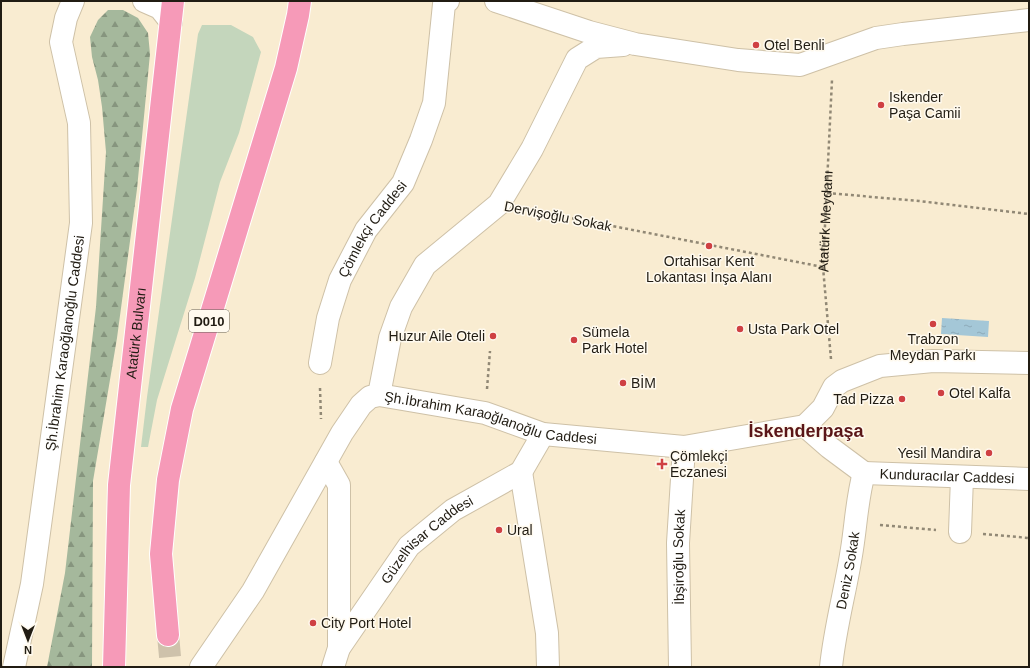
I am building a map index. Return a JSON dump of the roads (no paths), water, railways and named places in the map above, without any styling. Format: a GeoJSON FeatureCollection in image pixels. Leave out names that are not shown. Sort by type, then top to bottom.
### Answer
{"type":"FeatureCollection","features":[{"type":"Feature","properties":{"kind":"highway","name":"D010"},"geometry":{"type":"LineString","coordinates":[[168,635],[161,554],[168,480],[182,409],[286,68],[299,8]]}},
{"type":"Feature","properties":{"kind":"highway","name":"Atatürk Bulvarı"},"geometry":{"type":"LineString","coordinates":[[114,667],[119,485],[171,21]]}},
{"type":"Feature","properties":{"kind":"street","name":"Şh.İbrahim Karaoğlanoğlu Caddesi"},"geometry":{"type":"LineString","coordinates":[[14,667],[32,584],[81,223],[79,123],[61,42],[70,10],[89,1]]}},
{"type":"Feature","properties":{"kind":"street"},"geometry":{"type":"LineString","coordinates":[[144,1],[160,8],[171,21]]}},
{"type":"Feature","properties":{"kind":"street","name":"Çömlekçi Caddesi"},"geometry":{"type":"LineString","coordinates":[[320,363],[328,318],[340,280],[366,230],[403,182],[421,140],[434,103],[444,4],[448,1]]}},
{"type":"Feature","properties":{"kind":"street"},"geometry":{"type":"LineString","coordinates":[[496,1],[589,32],[634,44],[738,60],[800,65],[882,37],[1029,20]]}},
{"type":"Feature","properties":{"kind":"street","name":"Dervişoğlu Sokak"},"geometry":{"type":"LineString","coordinates":[[379,394],[390,338],[401,308],[425,265],[499,204],[532,149],[577,59],[596,47],[634,44]]}},
{"type":"Feature","properties":{"kind":"street"},"geometry":{"type":"LineString","coordinates":[[864,473],[829,447],[805,426],[823,408],[834,387],[842,381],[880,366],[933,361],[1029,363]]}},
{"type":"Feature","properties":{"kind":"street","name":"Şh.İbrahim Karaoğlanoğlu Caddesi"},"geometry":{"type":"LineString","coordinates":[[201,667],[253,591],[342,433],[361,405],[370,397],[379,394],[485,413],[542,434],[684,447],[805,426]]}},
{"type":"Feature","properties":{"kind":"street"},"geometry":{"type":"LineString","coordinates":[[542,434],[521,472],[547,633],[548,667]]}},
{"type":"Feature","properties":{"kind":"street","name":"İbşiroğlu Sokak"},"geometry":{"type":"LineString","coordinates":[[680,667],[678,543],[684,447]]}},
{"type":"Feature","properties":{"kind":"street"},"geometry":{"type":"LineString","coordinates":[[326,462],[339,485],[336,657]]}},
{"type":"Feature","properties":{"kind":"street","name":"Güzelhisar Caddesi"},"geometry":{"type":"LineString","coordinates":[[336,657],[409,546],[453,510],[521,472]]}},
{"type":"Feature","properties":{"kind":"street","name":"Kunduracılar Caddesi"},"geometry":{"type":"LineString","coordinates":[[864,473],[1029,479]]}},
{"type":"Feature","properties":{"kind":"street","name":"Deniz Sokak"},"geometry":{"type":"LineString","coordinates":[[830,667],[852,549],[861,483],[864,473]]}},
{"type":"Feature","properties":{"kind":"street"},"geometry":{"type":"LineString","coordinates":[[960,532],[962,477]]}},
{"type":"Feature","properties":{"kind":"water"},"geometry":{"type":"Polygon","coordinates":[[[942,318],[989,321],[988,337],[941,334],[942,318]]]}},
{"type":"Feature","properties":{"kind":"tunnel"},"geometry":{"type":"LineString","coordinates":[[168,635],[171,667]]}},
{"type":"Feature","properties":{"kind":"place","name":"Otel Benli"},"geometry":{"type":"Point","coordinates":[756,45]}},
{"type":"Feature","properties":{"kind":"place","name":"Iskender Paşa Camii"},"geometry":{"type":"Point","coordinates":[881,105]}},
{"type":"Feature","properties":{"kind":"place","name":"Ortahisar Kent Lokantası İnşa Alanı"},"geometry":{"type":"Point","coordinates":[709,246]}},
{"type":"Feature","properties":{"kind":"place","name":"Trabzon Meydan Parkı"},"geometry":{"type":"Point","coordinates":[933,324]}},
{"type":"Feature","properties":{"kind":"place","name":"Usta Park Otel"},"geometry":{"type":"Point","coordinates":[740,329]}},
{"type":"Feature","properties":{"kind":"place","name":"Huzur Aile Oteli"},"geometry":{"type":"Point","coordinates":[493,336]}},
{"type":"Feature","properties":{"kind":"place","name":"Sümela Park Hotel"},"geometry":{"type":"Point","coordinates":[574,340]}},
{"type":"Feature","properties":{"kind":"place","name":"BİM"},"geometry":{"type":"Point","coordinates":[623,383]}},
{"type":"Feature","properties":{"kind":"place","name":"Otel Kalfa"},"geometry":{"type":"Point","coordinates":[941,393]}},
{"type":"Feature","properties":{"kind":"place","name":"Tad Pizza"},"geometry":{"type":"Point","coordinates":[902,399]}},
{"type":"Feature","properties":{"kind":"place","name":"Yesil Mandira"},"geometry":{"type":"Point","coordinates":[989,453]}},
{"type":"Feature","properties":{"kind":"place","name":"Çömlekçi Eczanesi"},"geometry":{"type":"Point","coordinates":[662,464]}},
{"type":"Feature","properties":{"kind":"place","name":"Ural"},"geometry":{"type":"Point","coordinates":[499,530]}},
{"type":"Feature","properties":{"kind":"place","name":"City Port Hotel"},"geometry":{"type":"Point","coordinates":[313,623]}},
{"type":"Feature","properties":{"kind":"district","name":"İskenderpaşa"},"geometry":{"type":"Point","coordinates":[806,431]}}]}
